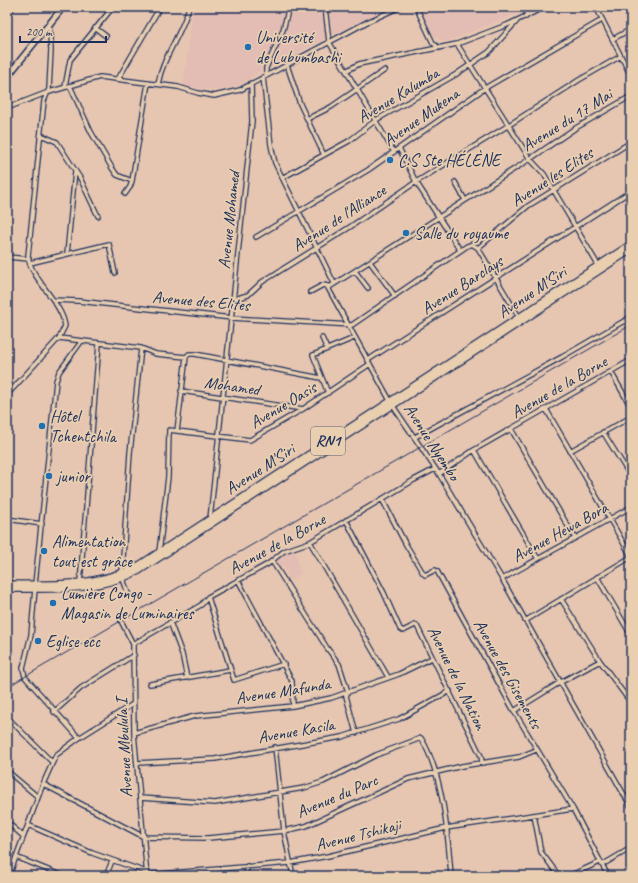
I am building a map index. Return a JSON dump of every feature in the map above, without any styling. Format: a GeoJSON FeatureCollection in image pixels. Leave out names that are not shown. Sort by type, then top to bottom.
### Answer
{"type":"FeatureCollection","features":[{"type":"Feature","properties":{"kind":"highway","name":"Avenue M'Siri"},"geometry":{"type":"LineString","coordinates":[[7,584],[35,587],[93,587],[123,576],[148,563],[268,486],[601,266],[631,244]]}},
{"type":"Feature","properties":{"kind":"highway","name":"Avenue M'Siri"},"geometry":{"type":"LineString","coordinates":[[148,563],[159,552],[392,404],[519,317],[601,266],[631,250]]}},
{"type":"Feature","properties":{"kind":"highway","name":"Avenue M'Siri"},"geometry":{"type":"LineString","coordinates":[[7,589],[80,583],[123,576]]}},
{"type":"Feature","properties":{"kind":"main road"},"geometry":{"type":"LineString","coordinates":[[7,76],[60,8]]}},
{"type":"Feature","properties":{"kind":"street"},"geometry":{"type":"LineString","coordinates":[[7,14],[13,7]]}},
{"type":"Feature","properties":{"kind":"street"},"geometry":{"type":"LineString","coordinates":[[65,88],[70,60],[112,7]]}},
{"type":"Feature","properties":{"kind":"street"},"geometry":{"type":"LineString","coordinates":[[118,79],[160,7]]}},
{"type":"Feature","properties":{"kind":"street"},"geometry":{"type":"LineString","coordinates":[[158,84],[161,69],[186,19],[189,7]]}},
{"type":"Feature","properties":{"kind":"street"},"geometry":{"type":"LineString","coordinates":[[289,7],[283,30],[266,68],[264,76],[272,150],[282,178],[334,283],[328,286],[323,285],[310,292]]}},
{"type":"Feature","properties":{"kind":"street"},"geometry":{"type":"LineString","coordinates":[[325,7],[329,42],[394,152]]}},
{"type":"Feature","properties":{"kind":"street"},"geometry":{"type":"LineString","coordinates":[[7,108],[46,93],[100,77],[178,87],[198,94],[219,96],[240,90],[367,22],[400,7]]}},
{"type":"Feature","properties":{"kind":"street"},"geometry":{"type":"LineString","coordinates":[[416,7],[433,43],[439,48]]}},
{"type":"Feature","properties":{"kind":"street"},"geometry":{"type":"LineString","coordinates":[[526,17],[528,7]]}},
{"type":"Feature","properties":{"kind":"street"},"geometry":{"type":"LineString","coordinates":[[346,71],[359,64],[410,52],[457,44],[517,21],[545,7]]}},
{"type":"Feature","properties":{"kind":"street"},"geometry":{"type":"LineString","coordinates":[[596,7],[631,76]]}},
{"type":"Feature","properties":{"kind":"street","name":"Avenue Mukena"},"geometry":{"type":"LineString","coordinates":[[256,237],[368,170],[485,88],[602,20]]}},
{"type":"Feature","properties":{"kind":"street","name":"Avenue Kalumba"},"geometry":{"type":"LineString","coordinates":[[282,178],[352,139],[376,120],[433,88],[489,52],[517,21]]}},
{"type":"Feature","properties":{"kind":"street"},"geometry":{"type":"LineString","coordinates":[[7,395],[59,338],[64,331],[65,323],[63,317],[29,261],[41,135],[46,93],[49,89],[51,50],[49,24]]}},
{"type":"Feature","properties":{"kind":"street"},"geometry":{"type":"LineString","coordinates":[[94,28],[106,36]]}},
{"type":"Feature","properties":{"kind":"street"},"geometry":{"type":"LineString","coordinates":[[613,39],[631,29]]}},
{"type":"Feature","properties":{"kind":"street"},"geometry":{"type":"LineString","coordinates":[[457,44],[510,125],[530,159],[544,174],[601,266]]}},
{"type":"Feature","properties":{"kind":"street","name":"Avenue de l'Alliance"},"geometry":{"type":"LineString","coordinates":[[234,299],[246,296],[262,282],[416,182],[510,125],[579,80],[621,56]]}},
{"type":"Feature","properties":{"kind":"street"},"geometry":{"type":"LineString","coordinates":[[287,65],[297,98],[324,155]]}},
{"type":"Feature","properties":{"kind":"street"},"geometry":{"type":"LineString","coordinates":[[307,119],[326,110],[385,70]]}},
{"type":"Feature","properties":{"kind":"street"},"geometry":{"type":"LineString","coordinates":[[125,194],[130,188],[132,180],[148,83]]}},
{"type":"Feature","properties":{"kind":"street","name":"Avenue Mohamed"},"geometry":{"type":"LineString","coordinates":[[210,519],[220,437],[252,121],[251,83]]}},
{"type":"Feature","properties":{"kind":"street"},"geometry":{"type":"LineString","coordinates":[[70,86],[90,132],[112,168],[117,175],[132,180]]}},
{"type":"Feature","properties":{"kind":"street","name":"Avenue du 17 Mai"},"geometry":{"type":"LineString","coordinates":[[334,283],[370,262],[574,129],[631,96]]}},
{"type":"Feature","properties":{"kind":"street"},"geometry":{"type":"LineString","coordinates":[[41,135],[57,142],[90,197],[98,216]]}},
{"type":"Feature","properties":{"kind":"street","name":"Avenue les Elites"},"geometry":{"type":"LineString","coordinates":[[478,248],[523,210],[631,142]]}},
{"type":"Feature","properties":{"kind":"street"},"geometry":{"type":"LineString","coordinates":[[399,148],[416,182],[460,250]]}},
{"type":"Feature","properties":{"kind":"street"},"geometry":{"type":"LineString","coordinates":[[67,254],[75,171]]}},
{"type":"Feature","properties":{"kind":"street"},"geometry":{"type":"LineString","coordinates":[[455,182],[464,200]]}},
{"type":"Feature","properties":{"kind":"street","name":"Avenue Barclays"},"geometry":{"type":"LineString","coordinates":[[369,362],[575,226],[631,191]]}},
{"type":"Feature","properties":{"kind":"street"},"geometry":{"type":"LineString","coordinates":[[7,257],[29,261],[110,244],[115,273]]}},
{"type":"Feature","properties":{"kind":"street"},"geometry":{"type":"LineString","coordinates":[[347,325],[355,324],[460,250],[471,244],[478,248],[519,317]]}},
{"type":"Feature","properties":{"kind":"street"},"geometry":{"type":"LineString","coordinates":[[370,262],[395,296]]}},
{"type":"Feature","properties":{"kind":"street"},"geometry":{"type":"LineString","coordinates":[[355,271],[368,288]]}},
{"type":"Feature","properties":{"kind":"street","name":"Avenue Nyembo"},"geometry":{"type":"LineString","coordinates":[[328,286],[329,291],[354,338],[392,404],[436,469],[502,579],[631,807]]}},
{"type":"Feature","properties":{"kind":"street","name":"Avenue des Elites"},"geometry":{"type":"LineString","coordinates":[[53,300],[78,301],[232,318],[347,325]]}},
{"type":"Feature","properties":{"kind":"street"},"geometry":{"type":"LineString","coordinates":[[415,437],[562,357],[631,317]]}},
{"type":"Feature","properties":{"kind":"street"},"geometry":{"type":"LineString","coordinates":[[59,338],[81,342],[141,348],[156,354],[186,357]]}},
{"type":"Feature","properties":{"kind":"street"},"geometry":{"type":"LineString","coordinates":[[322,338],[326,348]]}},
{"type":"Feature","properties":{"kind":"street"},"geometry":{"type":"LineString","coordinates":[[328,393],[313,355],[326,348],[354,338]]}},
{"type":"Feature","properties":{"kind":"street"},"geometry":{"type":"LineString","coordinates":[[78,738],[25,677],[23,671],[31,636],[56,381],[59,372],[81,342]]}},
{"type":"Feature","properties":{"kind":"street"},"geometry":{"type":"LineString","coordinates":[[80,583],[99,344]]}},
{"type":"Feature","properties":{"kind":"street"},"geometry":{"type":"LineString","coordinates":[[129,596],[123,576],[130,453],[141,348]]}},
{"type":"Feature","properties":{"kind":"street"},"geometry":{"type":"LineString","coordinates":[[159,552],[168,477],[168,432],[170,430],[177,431],[187,354],[227,359],[321,378]]}},
{"type":"Feature","properties":{"kind":"street","name":"Avenue de la Borne"},"geometry":{"type":"LineString","coordinates":[[439,474],[474,450],[631,360]]}},
{"type":"Feature","properties":{"kind":"street","name":"Avenue Oasis"},"geometry":{"type":"LineString","coordinates":[[177,431],[250,440],[328,393],[369,362]]}},
{"type":"Feature","properties":{"kind":"street"},"geometry":{"type":"LineString","coordinates":[[611,372],[631,406]]}},
{"type":"Feature","properties":{"kind":"street","name":"Mohamed"},"geometry":{"type":"LineString","coordinates":[[181,391],[303,409]]}},
{"type":"Feature","properties":{"kind":"street"},"geometry":{"type":"LineString","coordinates":[[525,621],[631,557],[610,518],[546,409]]}},
{"type":"Feature","properties":{"kind":"street"},"geometry":{"type":"LineString","coordinates":[[570,451],[631,417]]}},
{"type":"Feature","properties":{"kind":"street"},"geometry":{"type":"LineString","coordinates":[[511,429],[575,538]]}},
{"type":"Feature","properties":{"kind":"street"},"geometry":{"type":"LineString","coordinates":[[603,432],[631,477]]}},
{"type":"Feature","properties":{"kind":"street"},"geometry":{"type":"LineString","coordinates":[[474,450],[538,559]]}},
{"type":"Feature","properties":{"kind":"street","name":"Avenue de la Borne"},"geometry":{"type":"LineString","coordinates":[[133,644],[201,605],[208,597],[272,561],[288,549],[310,542],[436,469]]}},
{"type":"Feature","properties":{"kind":"street","name":"Avenue des Gisements"},"geometry":{"type":"LineString","coordinates":[[382,499],[405,543],[424,574],[437,571],[536,750],[573,809],[608,876]]}},
{"type":"Feature","properties":{"kind":"street","name":"Avenue Hewa Bora"},"geometry":{"type":"LineString","coordinates":[[502,579],[631,507]]}},
{"type":"Feature","properties":{"kind":"street"},"geometry":{"type":"LineString","coordinates":[[7,519],[42,524]]}},
{"type":"Feature","properties":{"kind":"street","name":"Avenue de la Nation"},"geometry":{"type":"LineString","coordinates":[[346,520],[384,593],[400,628],[403,631],[417,625],[481,756],[482,762]]}},
{"type":"Feature","properties":{"kind":"street"},"geometry":{"type":"LineString","coordinates":[[310,542],[388,677]]}},
{"type":"Feature","properties":{"kind":"street"},"geometry":{"type":"LineString","coordinates":[[272,561],[327,648],[339,664],[348,692],[346,696],[356,733]]}},
{"type":"Feature","properties":{"kind":"street"},"geometry":{"type":"LineString","coordinates":[[597,577],[631,635]]}},
{"type":"Feature","properties":{"kind":"street"},"geometry":{"type":"LineString","coordinates":[[238,580],[292,681],[293,706]]}},
{"type":"Feature","properties":{"kind":"street"},"geometry":{"type":"LineString","coordinates":[[208,597],[230,670],[235,680],[284,664]]}},
{"type":"Feature","properties":{"kind":"street"},"geometry":{"type":"LineString","coordinates":[[561,599],[600,661],[631,703]]}},
{"type":"Feature","properties":{"kind":"street","name":"Avenue Mbulula I"},"geometry":{"type":"LineString","coordinates":[[121,621],[133,644],[134,733],[147,874]]}},
{"type":"Feature","properties":{"kind":"street"},"geometry":{"type":"LineString","coordinates":[[170,622],[182,654],[187,678]]}},
{"type":"Feature","properties":{"kind":"street"},"geometry":{"type":"LineString","coordinates":[[54,712],[81,688],[134,655]]}},
{"type":"Feature","properties":{"kind":"street","name":"Avenue Mafunda"},"geometry":{"type":"LineString","coordinates":[[134,733],[195,716],[293,706],[331,698],[399,674],[432,658]]}},
{"type":"Feature","properties":{"kind":"street"},"geometry":{"type":"LineString","coordinates":[[514,711],[559,682],[600,661]]}},
{"type":"Feature","properties":{"kind":"street"},"geometry":{"type":"LineString","coordinates":[[150,684],[230,670]]}},
{"type":"Feature","properties":{"kind":"street","name":"Avenue Kasila"},"geometry":{"type":"LineString","coordinates":[[137,763],[215,759],[274,747],[319,742],[356,733],[399,719],[450,691]]}},
{"type":"Feature","properties":{"kind":"street"},"geometry":{"type":"LineString","coordinates":[[9,876],[52,762],[58,754],[78,738],[133,704]]}},
{"type":"Feature","properties":{"kind":"street"},"geometry":{"type":"LineString","coordinates":[[7,717],[52,762]]}},
{"type":"Feature","properties":{"kind":"street"},"geometry":{"type":"LineString","coordinates":[[140,798],[215,803],[280,793],[323,782],[376,755],[420,737],[435,772],[446,828],[451,876]]}},
{"type":"Feature","properties":{"kind":"street"},"geometry":{"type":"LineString","coordinates":[[274,747],[284,831],[293,876]]}},
{"type":"Feature","properties":{"kind":"street","name":"Avenue du Parc"},"geometry":{"type":"LineString","coordinates":[[144,838],[208,838],[284,831],[311,825],[408,779],[482,762],[519,757],[536,750]]}},
{"type":"Feature","properties":{"kind":"street"},"geometry":{"type":"LineString","coordinates":[[7,771],[38,797]]}},
{"type":"Feature","properties":{"kind":"street"},"geometry":{"type":"LineString","coordinates":[[43,784],[144,838]]}},
{"type":"Feature","properties":{"kind":"street","name":"Avenue Tshikaji"},"geometry":{"type":"LineString","coordinates":[[147,874],[290,863],[328,856],[446,828],[573,809]]}},
{"type":"Feature","properties":{"kind":"street"},"geometry":{"type":"LineString","coordinates":[[534,815],[542,852],[560,876]]}},
{"type":"Feature","properties":{"kind":"street"},"geometry":{"type":"LineString","coordinates":[[7,822],[23,836]]}},
{"type":"Feature","properties":{"kind":"street"},"geometry":{"type":"LineString","coordinates":[[28,825],[112,861],[147,874]]}},
{"type":"Feature","properties":{"kind":"street"},"geometry":{"type":"LineString","coordinates":[[568,876],[601,863],[631,848]]}},
{"type":"Feature","properties":{"kind":"street"},"geometry":{"type":"LineString","coordinates":[[16,857],[63,876]]}},
{"type":"Feature","properties":{"kind":"street"},"geometry":{"type":"LineString","coordinates":[[106,876],[112,861]]}},
{"type":"Feature","properties":{"kind":"street"},"geometry":{"type":"LineString","coordinates":[[246,876],[247,866]]}},
{"type":"Feature","properties":{"kind":"shaded area","name":"Université de Lubumbashi"},"geometry":{"type":"Polygon","coordinates":[[[193,7],[389,7],[257,73],[245,82],[234,87],[218,90],[183,86],[193,7]]]}},
{"type":"Feature","properties":{"kind":"shaded area"},"geometry":{"type":"Polygon","coordinates":[[[413,7],[535,7],[445,42],[434,36],[424,25],[413,7]]]}},
{"type":"Feature","properties":{"kind":"shaded area"},"geometry":{"type":"Polygon","coordinates":[[[293,549],[298,558],[296,559],[301,573],[291,581],[283,565],[281,567],[287,580],[286,581],[277,567],[276,561],[293,549]]]}},
{"type":"Feature","properties":{"kind":"railway"},"geometry":{"type":"LineString","coordinates":[[7,687],[631,325]]}},
{"type":"Feature","properties":{"kind":"place","name":"Université de Lubumbashi"},"geometry":{"type":"Point","coordinates":[248,47]}},
{"type":"Feature","properties":{"kind":"place","name":"C.S Ste HÉLÈNE"},"geometry":{"type":"Point","coordinates":[390,160]}},
{"type":"Feature","properties":{"kind":"place","name":"Salle du royaume"},"geometry":{"type":"Point","coordinates":[406,233]}},
{"type":"Feature","properties":{"kind":"place","name":"Hôtel Tchentchila"},"geometry":{"type":"Point","coordinates":[42,426]}},
{"type":"Feature","properties":{"kind":"place","name":"junior"},"geometry":{"type":"Point","coordinates":[49,476]}},
{"type":"Feature","properties":{"kind":"place","name":"Alimentation tout est grâce"},"geometry":{"type":"Point","coordinates":[44,551]}},
{"type":"Feature","properties":{"kind":"place","name":"Lumière Congo - Magasin de Luminaires"},"geometry":{"type":"Point","coordinates":[53,603]}},
{"type":"Feature","properties":{"kind":"place","name":"Eglise ecc"},"geometry":{"type":"Point","coordinates":[38,641]}}]}
